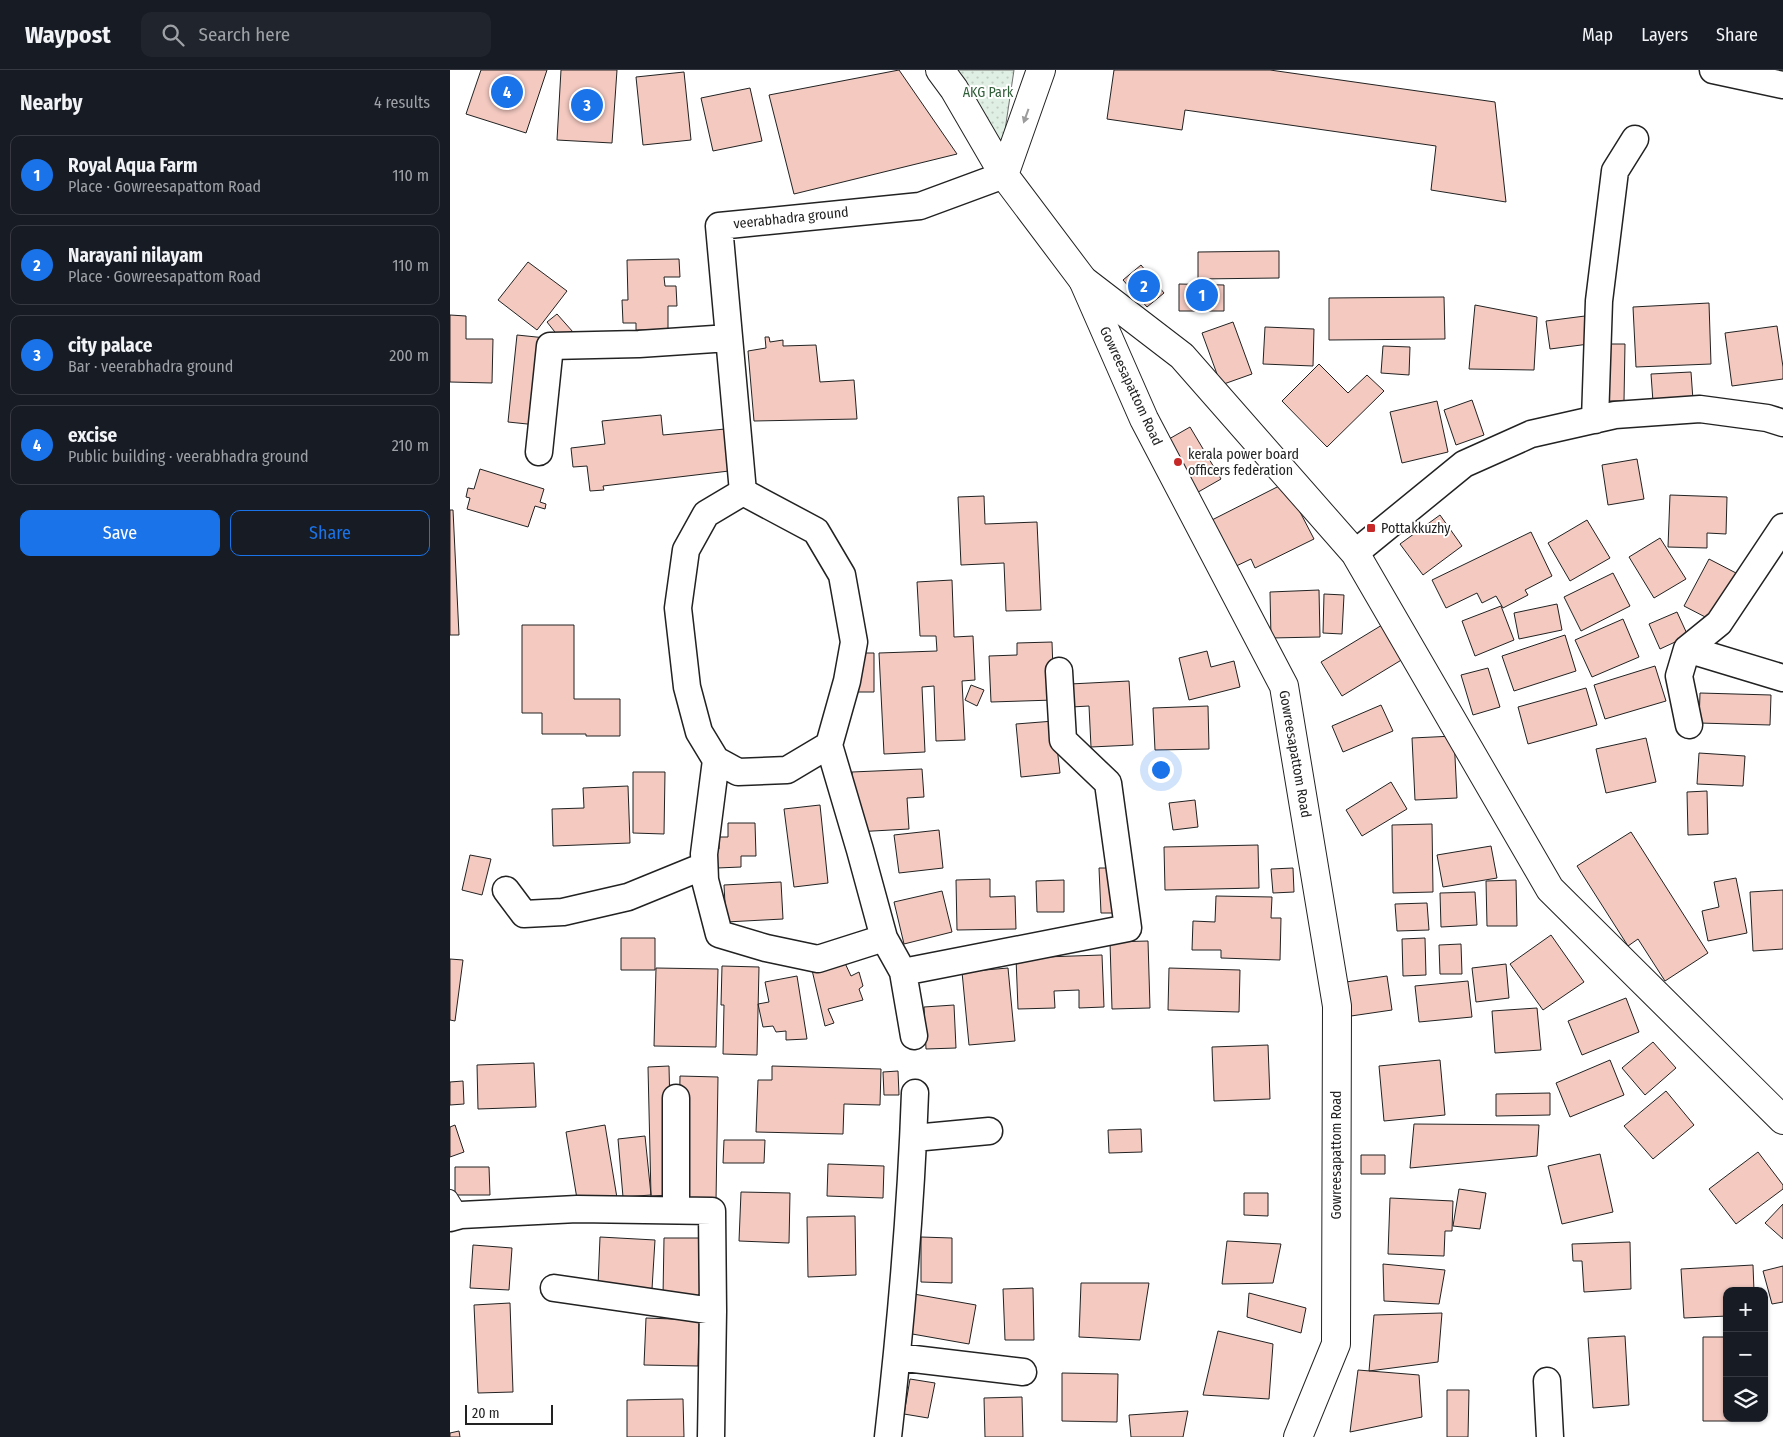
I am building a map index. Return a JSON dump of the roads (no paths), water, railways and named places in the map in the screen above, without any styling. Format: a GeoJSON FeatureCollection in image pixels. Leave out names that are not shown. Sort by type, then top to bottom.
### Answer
{"type":"FeatureCollection","features":[{"type":"Feature","properties":{"kind":"main road","name":"Gowreesapattom Road"},"geometry":{"type":"LineString","coordinates":[[940,70],[954,89],[1004,175],[1083,280],[1144,419],[1284,686],[1337,1006],[1336,1344],[1298,1437]]}},
{"type":"Feature","properties":{"kind":"main road"},"geometry":{"type":"LineString","coordinates":[[1004,175],[1042,70]]}},
{"type":"Feature","properties":{"kind":"main road"},"geometry":{"type":"LineString","coordinates":[[1083,280],[1182,356],[1355,553],[1550,889],[1783,1120]]}},
{"type":"Feature","properties":{"kind":"street"},"geometry":{"type":"LineString","coordinates":[[1713,70],[1783,85]]}},
{"type":"Feature","properties":{"kind":"street"},"geometry":{"type":"LineString","coordinates":[[1595,420],[1598,301],[1615,172],[1635,139]]}},
{"type":"Feature","properties":{"kind":"street","name":"veerabhadra ground"},"geometry":{"type":"LineString","coordinates":[[743,492],[719,226],[920,206],[1004,175]]}},
{"type":"Feature","properties":{"kind":"street"},"geometry":{"type":"LineString","coordinates":[[539,452],[550,346],[639,344],[729,338]]}},
{"type":"Feature","properties":{"kind":"street"},"geometry":{"type":"LineString","coordinates":[[1355,553],[1464,464],[1531,434],[1614,415],[1700,409],[1767,418],[1783,423]]}},
{"type":"Feature","properties":{"kind":"street"},"geometry":{"type":"LineString","coordinates":[[829,746],[787,770],[738,772],[716,760],[699,732],[687,687],[678,608],[686,550],[706,514],[743,492],[816,531],[842,575],[854,642],[847,681],[829,746],[884,938],[903,972],[914,1036]]}},
{"type":"Feature","properties":{"kind":"street"},"geometry":{"type":"LineString","coordinates":[[1689,724],[1679,676],[1687,649],[1719,623],[1783,527]]}},
{"type":"Feature","properties":{"kind":"street"},"geometry":{"type":"LineString","coordinates":[[1687,649],[1783,678]]}},
{"type":"Feature","properties":{"kind":"street"},"geometry":{"type":"LineString","coordinates":[[903,972],[1128,928],[1108,784],[1062,740],[1059,672]]}},
{"type":"Feature","properties":{"kind":"street"},"geometry":{"type":"LineString","coordinates":[[716,760],[704,866],[705,880],[719,934],[766,948],[818,959],[884,938]]}},
{"type":"Feature","properties":{"kind":"street"},"geometry":{"type":"LineString","coordinates":[[506,890],[524,914],[563,912],[628,897],[704,866]]}},
{"type":"Feature","properties":{"kind":"street"},"geometry":{"type":"LineString","coordinates":[[888,1437],[897,1357],[914,1138],[915,1093]]}},
{"type":"Feature","properties":{"kind":"street"},"geometry":{"type":"LineString","coordinates":[[676,1098],[676,1210]]}},
{"type":"Feature","properties":{"kind":"street"},"geometry":{"type":"LineString","coordinates":[[914,1138],[989,1131]]}},
{"type":"Feature","properties":{"kind":"street"},"geometry":{"type":"LineString","coordinates":[[454,1210],[712,1211],[713,1311],[710,1437]]}},
{"type":"Feature","properties":{"kind":"street"},"geometry":{"type":"LineString","coordinates":[[554,1288],[713,1311]]}},
{"type":"Feature","properties":{"kind":"street"},"geometry":{"type":"LineString","coordinates":[[897,1357],[1023,1372]]}},
{"type":"Feature","properties":{"kind":"street"},"geometry":{"type":"LineString","coordinates":[[1547,1381],[1550,1437]]}},
{"type":"Feature","properties":{"kind":"place","name":"excise"},"geometry":{"type":"Point","coordinates":[507,92]}},
{"type":"Feature","properties":{"kind":"place","name":"city palace"},"geometry":{"type":"Point","coordinates":[587,105]}},
{"type":"Feature","properties":{"kind":"place","name":"Narayani nilayam"},"geometry":{"type":"Point","coordinates":[1144,286]}},
{"type":"Feature","properties":{"kind":"place","name":"Royal Aqua Farm"},"geometry":{"type":"Point","coordinates":[1202,295]}},
{"type":"Feature","properties":{"kind":"place","name":"kerala power board officers federation"},"geometry":{"type":"Point","coordinates":[1178,462]}},
{"type":"Feature","properties":{"kind":"place","name":"Pottakkuzhy"},"geometry":{"type":"Point","coordinates":[1371,528]}},
{"type":"Feature","properties":{"kind":"park label","name":"AKG Park"},"geometry":{"type":"Point","coordinates":[988,92]}}]}
